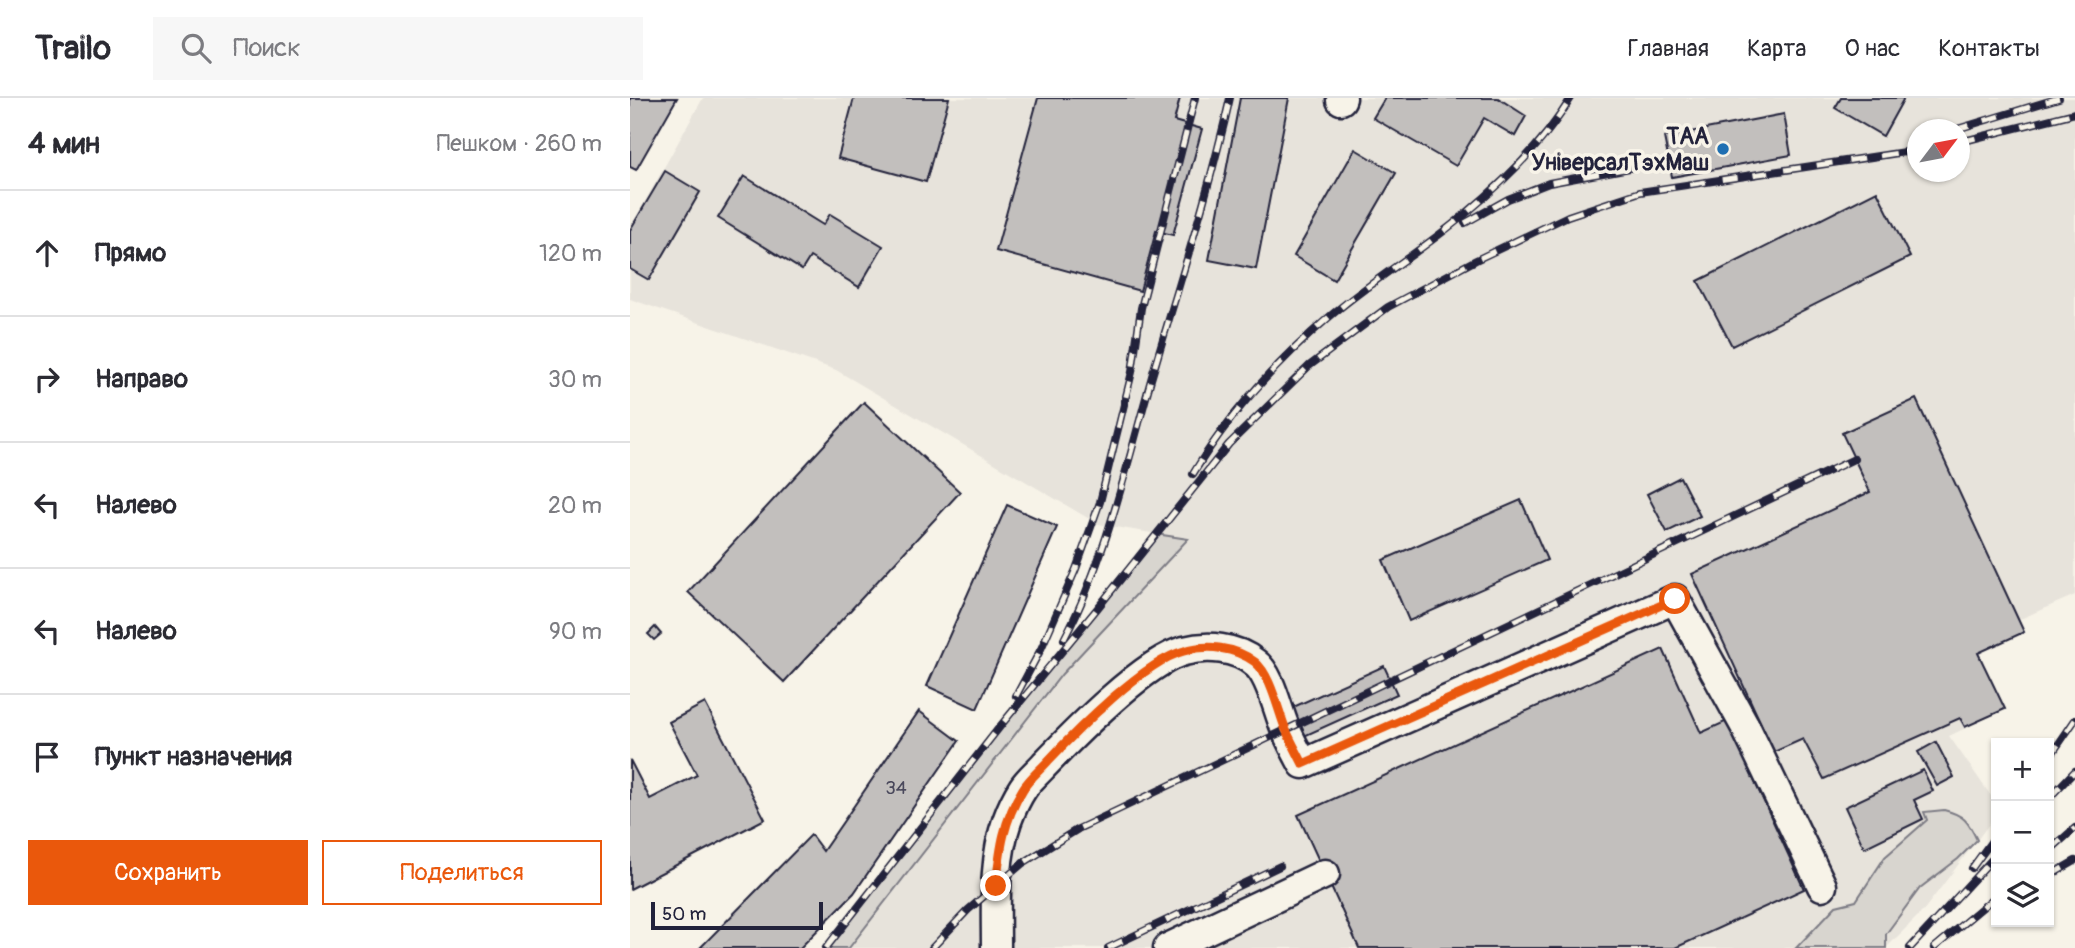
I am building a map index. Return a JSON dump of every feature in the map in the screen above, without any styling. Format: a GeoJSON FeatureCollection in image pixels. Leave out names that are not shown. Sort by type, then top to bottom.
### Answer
{"type":"FeatureCollection","features":[{"type":"Feature","properties":{"kind":"lane"},"geometry":{"type":"LineString","coordinates":[[996,948],[996,886],[1000,844],[1007,820],[1024,787],[1073,735],[1160,662],[1182,651],[1212,647],[1230,650],[1256,663],[1266,677],[1303,764],[1675,599],[1745,726],[1822,886]]}},
{"type":"Feature","properties":{"kind":"lane"},"geometry":{"type":"LineString","coordinates":[[1168,948],[1325,874]]}},
{"type":"Feature","properties":{"kind":"shaded area"},"geometry":{"type":"Polygon","coordinates":[[[703,98],[2075,98],[2075,595],[2018,620],[2024,632],[1978,653],[2005,709],[1949,736],[1991,796],[1991,822],[1923,911],[1886,948],[849,948],[1062,674],[1187,539],[1098,524],[836,370],[630,299],[630,228],[703,98]]]}},
{"type":"Feature","properties":{"kind":"shaded area"},"geometry":{"type":"Polygon","coordinates":[[[1156,534],[1188,539],[1062,674],[849,948],[826,948],[1002,724],[1156,534]]]}},
{"type":"Feature","properties":{"kind":"shaded area"},"geometry":{"type":"Polygon","coordinates":[[[1944,810],[1965,820],[1977,840],[1958,859],[1920,888],[1886,934],[1886,948],[1796,948],[1836,906],[1856,901],[1885,857],[1927,820],[1924,812],[1944,810]]]}},
{"type":"Feature","properties":{"kind":"building"},"geometry":{"type":"Polygon","coordinates":[[[630,98],[677,98],[636,170],[630,167],[630,98]]]}},
{"type":"Feature","properties":{"kind":"building"},"geometry":{"type":"Polygon","coordinates":[[[854,98],[949,98],[926,182],[838,158],[854,98]]]}},
{"type":"Feature","properties":{"kind":"building"},"geometry":{"type":"Polygon","coordinates":[[[1038,98],[1180,98],[1174,121],[1202,129],[1173,235],[1156,231],[1140,291],[996,251],[1038,98]]]}},
{"type":"Feature","properties":{"kind":"building"},"geometry":{"type":"Polygon","coordinates":[[[1240,98],[1289,98],[1256,269],[1209,260],[1240,98]]]}},
{"type":"Feature","properties":{"kind":"building"},"geometry":{"type":"Polygon","coordinates":[[[1385,98],[1498,98],[1526,116],[1515,136],[1484,118],[1456,166],[1373,118],[1385,98]]]}},
{"type":"Feature","properties":{"kind":"building"},"geometry":{"type":"Polygon","coordinates":[[[1841,98],[1904,98],[1883,136],[1835,108],[1841,98]]]}},
{"type":"Feature","properties":{"kind":"building"},"geometry":{"type":"Polygon","coordinates":[[[1784,114],[1791,155],[1672,177],[1664,137],[1784,114]]]}},
{"type":"Feature","properties":{"kind":"building"},"geometry":{"type":"Polygon","coordinates":[[[1355,149],[1396,173],[1334,280],[1294,256],[1355,149]]]}},
{"type":"Feature","properties":{"kind":"building"},"geometry":{"type":"Polygon","coordinates":[[[665,171],[700,192],[649,280],[630,269],[630,230],[665,171]]]}},
{"type":"Feature","properties":{"kind":"building"},"geometry":{"type":"Polygon","coordinates":[[[744,176],[823,225],[830,214],[883,246],[859,287],[810,257],[802,270],[718,218],[744,176]]]}},
{"type":"Feature","properties":{"kind":"building"},"geometry":{"type":"Polygon","coordinates":[[[1877,191],[1910,257],[1732,346],[1698,281],[1877,191]]]}},
{"type":"Feature","properties":{"kind":"building"},"geometry":{"type":"Polygon","coordinates":[[[1916,399],[2024,632],[1978,653],[2005,709],[1965,727],[1960,718],[1824,779],[1803,739],[1774,752],[1692,574],[1870,492],[1842,433],[1916,399]]]}},
{"type":"Feature","properties":{"kind":"building"},"geometry":{"type":"Polygon","coordinates":[[[864,402],[960,492],[784,682],[688,592],[864,402]]]}},
{"type":"Feature","properties":{"kind":"building"},"geometry":{"type":"Polygon","coordinates":[[[1680,477],[1700,516],[1667,532],[1647,494],[1680,477]]]}},
{"type":"Feature","properties":{"kind":"building"},"geometry":{"type":"Polygon","coordinates":[[[1521,500],[1547,560],[1409,621],[1383,560],[1521,500]]]}},
{"type":"Feature","properties":{"kind":"building"},"geometry":{"type":"Polygon","coordinates":[[[1007,505],[1057,527],[977,709],[927,686],[1007,505]]]}},
{"type":"Feature","properties":{"kind":"building"},"geometry":{"type":"Polygon","coordinates":[[[655,627],[661,634],[654,640],[648,634],[655,627]]]}},
{"type":"Feature","properties":{"kind":"building"},"geometry":{"type":"Polygon","coordinates":[[[1663,649],[1701,733],[1727,721],[1804,889],[1675,948],[1359,948],[1298,815],[1663,649]]]}},
{"type":"Feature","properties":{"kind":"building"},"geometry":{"type":"Polygon","coordinates":[[[1384,666],[1397,694],[1302,737],[1289,709],[1384,666]]]}},
{"type":"Feature","properties":{"kind":"building"},"geometry":{"type":"Polygon","coordinates":[[[705,703],[765,819],[630,889],[630,760],[650,799],[697,775],[669,722],[705,703]]]}},
{"type":"Feature","properties":{"kind":"building"},"geometry":{"type":"Polygon","coordinates":[[[919,711],[959,741],[854,893],[800,948],[700,948],[811,835],[823,851],[919,711]]]}},
{"type":"Feature","properties":{"kind":"building"},"geometry":{"type":"Polygon","coordinates":[[[1936,742],[1954,777],[1937,786],[1918,752],[1936,742]]]}},
{"type":"Feature","properties":{"kind":"building"},"geometry":{"type":"Polygon","coordinates":[[[1923,770],[1933,791],[1914,800],[1923,819],[1864,848],[1845,807],[1923,770]]]}},
{"type":"Feature","properties":{"kind":"railway"},"geometry":{"type":"LineString","coordinates":[[1016,696],[1041,649],[1076,569],[1100,502],[1132,372],[1141,308],[1195,98]]}},
{"type":"Feature","properties":{"kind":"railway"},"geometry":{"type":"LineString","coordinates":[[1064,639],[1092,576],[1115,510],[1203,203],[1230,98]]}},
{"type":"Feature","properties":{"kind":"railway"},"geometry":{"type":"LineString","coordinates":[[1193,474],[1237,411],[1290,353],[1344,304],[1447,229],[1494,189],[1549,131],[1571,98]]}},
{"type":"Feature","properties":{"kind":"railway"},"geometry":{"type":"LineString","coordinates":[[1970,125],[2059,98]]}},
{"type":"Feature","properties":{"kind":"railway"},"geometry":{"type":"LineString","coordinates":[[1970,139],[2075,113]]}},
{"type":"Feature","properties":{"kind":"railway"},"geometry":{"type":"LineString","coordinates":[[826,948],[1002,724],[1229,444],[1309,366],[1388,307],[1476,260],[1568,216],[1640,192],[1907,152]]}},
{"type":"Feature","properties":{"kind":"railway"},"geometry":{"type":"LineString","coordinates":[[1465,223],[1508,199],[1549,183],[1662,162]]}},
{"type":"Feature","properties":{"kind":"railway"},"geometry":{"type":"LineString","coordinates":[[932,948],[968,910],[1023,863],[1078,829],[1854,459]]}},
{"type":"Feature","properties":{"kind":"railway"},"geometry":{"type":"LineString","coordinates":[[2054,751],[2075,720]]}},
{"type":"Feature","properties":{"kind":"railway"},"geometry":{"type":"LineString","coordinates":[[2054,793],[2075,771]]}},
{"type":"Feature","properties":{"kind":"railway"},"geometry":{"type":"LineString","coordinates":[[2054,847],[2075,828]]}},
{"type":"Feature","properties":{"kind":"railway"},"geometry":{"type":"LineString","coordinates":[[1972,868],[1991,842]]}},
{"type":"Feature","properties":{"kind":"railway"},"geometry":{"type":"LineString","coordinates":[[1910,948],[1991,860]]}},
{"type":"Feature","properties":{"kind":"railway"},"geometry":{"type":"LineString","coordinates":[[2054,873],[2075,861]]}},
{"type":"Feature","properties":{"kind":"railway"},"geometry":{"type":"LineString","coordinates":[[1108,948],[1280,866]]}},
{"type":"Feature","properties":{"kind":"railway"},"geometry":{"type":"LineString","coordinates":[[1934,948],[1991,900]]}},
{"type":"Feature","properties":{"kind":"place","name":"ТАА УніверсалТэхМаш"},"geometry":{"type":"Point","coordinates":[1723,149]}},
{"type":"Feature","properties":{"kind":"route"},"geometry":{"type":"LineString","coordinates":[[996,886],[1000,844],[1007,820],[1024,787],[1073,735],[1130,685],[1160,662],[1182,651],[1212,647],[1230,650],[1256,663],[1266,677],[1303,764],[1675,599]]}}]}
